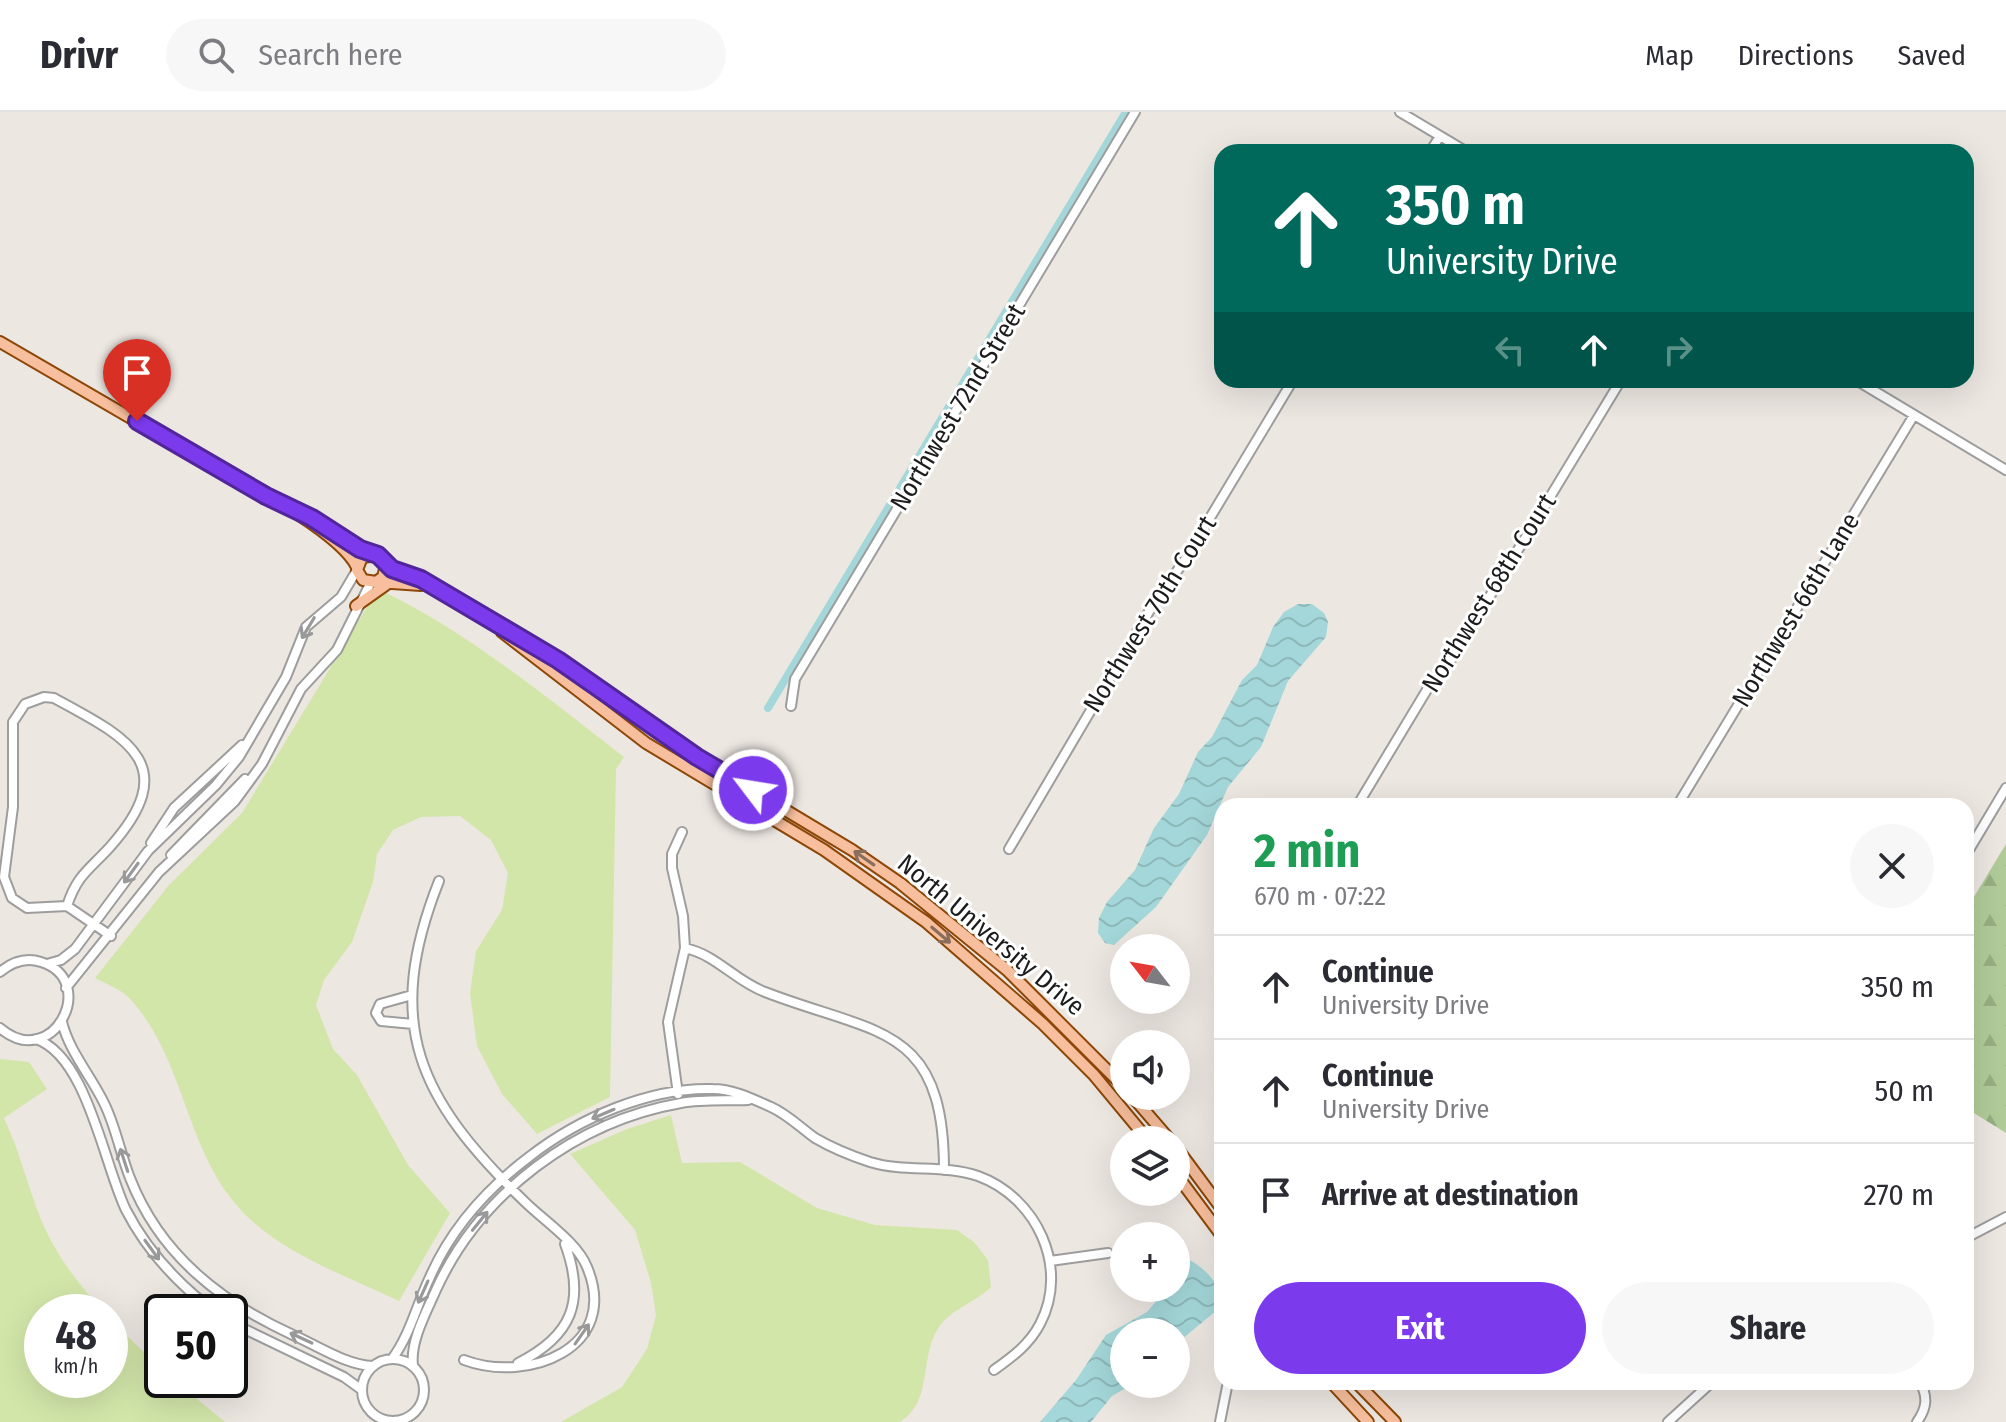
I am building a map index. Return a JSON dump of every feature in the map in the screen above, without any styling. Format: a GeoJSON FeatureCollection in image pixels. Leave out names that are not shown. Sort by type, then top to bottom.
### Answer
{"type":"FeatureCollection","features":[{"type":"Feature","properties":{"kind":"main road"},"geometry":{"type":"LineString","coordinates":[[0,342],[266,496],[347,551],[363,580],[431,588]]}},
{"type":"Feature","properties":{"kind":"main road"},"geometry":{"type":"LineString","coordinates":[[266,496],[382,557],[386,565],[385,573],[374,582]]}},
{"type":"Feature","properties":{"kind":"main road"},"geometry":{"type":"LineString","coordinates":[[357,568],[362,557],[370,553]]}},
{"type":"Feature","properties":{"kind":"main road","name":"North University Drive"},"geometry":{"type":"LineString","coordinates":[[386,565],[421,579],[431,588],[558,660],[697,757],[900,883],[1007,970],[1054,1013],[1110,1072]]}},
{"type":"Feature","properties":{"kind":"main road"},"geometry":{"type":"LineString","coordinates":[[356,606],[372,591],[392,582]]}},
{"type":"Feature","properties":{"kind":"main road","name":"North University Drive"},"geometry":{"type":"LineString","coordinates":[[495,625],[646,743],[824,850],[893,897],[974,962],[1043,1024],[1094,1075],[1136,1126]]}},
{"type":"Feature","properties":{"kind":"main road"},"geometry":{"type":"LineString","coordinates":[[1043,1024],[1054,1013]]}},
{"type":"Feature","properties":{"kind":"main road"},"geometry":{"type":"LineString","coordinates":[[1144,1110],[1158,1126]]}},
{"type":"Feature","properties":{"kind":"main road"},"geometry":{"type":"LineString","coordinates":[[1190,1166],[1214,1198]]}},
{"type":"Feature","properties":{"kind":"main road"},"geometry":{"type":"LineString","coordinates":[[1190,1193],[1214,1225]]}},
{"type":"Feature","properties":{"kind":"main road"},"geometry":{"type":"LineString","coordinates":[[1338,1390],[1368,1422]]}},
{"type":"Feature","properties":{"kind":"main road"},"geometry":{"type":"LineString","coordinates":[[1364,1390],[1395,1422]]}},
{"type":"Feature","properties":{"kind":"street","name":"Northwest 72nd Street"},"geometry":{"type":"LineString","coordinates":[[791,706],[795,679],[1135,112]]}},
{"type":"Feature","properties":{"kind":"street"},"geometry":{"type":"LineString","coordinates":[[1400,112],[1454,144]]}},
{"type":"Feature","properties":{"kind":"street"},"geometry":{"type":"LineString","coordinates":[[1435,144],[1440,136]]}},
{"type":"Feature","properties":{"kind":"street","name":"Northwest 70th Court"},"geometry":{"type":"LineString","coordinates":[[1009,849],[1150,610],[1189,553],[1288,388]]}},
{"type":"Feature","properties":{"kind":"street","name":"Northwest 68th Court"},"geometry":{"type":"LineString","coordinates":[[1362,798],[1428,688],[1453,657],[1616,388]]}},
{"type":"Feature","properties":{"kind":"street"},"geometry":{"type":"LineString","coordinates":[[1869,388],[2006,470]]}},
{"type":"Feature","properties":{"kind":"street","name":"Northwest 66th Lane"},"geometry":{"type":"LineString","coordinates":[[1682,798],[1914,415]]}},
{"type":"Feature","properties":{"kind":"street"},"geometry":{"type":"LineString","coordinates":[[148,851],[216,785],[239,757],[295,658],[306,627],[341,597],[357,568]]}},
{"type":"Feature","properties":{"kind":"street"},"geometry":{"type":"LineString","coordinates":[[159,872],[235,801],[262,764],[301,689],[337,650],[356,606],[374,582]]}},
{"type":"Feature","properties":{"kind":"street"},"geometry":{"type":"LineString","coordinates":[[67,906],[78,877],[111,846],[125,825],[145,776],[137,752],[127,741],[54,698],[44,697],[25,704],[13,722],[13,805],[4,877],[12,898],[27,908],[37,910],[67,906],[111,936]]}},
{"type":"Feature","properties":{"kind":"street"},"geometry":{"type":"LineString","coordinates":[[265,712],[282,722]]}},
{"type":"Feature","properties":{"kind":"street"},"geometry":{"type":"LineString","coordinates":[[0,972],[24,960],[47,964],[61,960],[75,949],[148,851],[174,808],[248,739]]}},
{"type":"Feature","properties":{"kind":"street"},"geometry":{"type":"LineString","coordinates":[[66,988],[111,936],[186,838],[238,787],[267,750]]}},
{"type":"Feature","properties":{"kind":"street"},"geometry":{"type":"LineString","coordinates":[[1974,842],[2006,788]]}},
{"type":"Feature","properties":{"kind":"street"},"geometry":{"type":"LineString","coordinates":[[173,825],[186,838]]}},
{"type":"Feature","properties":{"kind":"street"},"geometry":{"type":"LineString","coordinates":[[680,1103],[668,1022],[685,948],[683,916],[672,868],[672,854],[682,832]]}},
{"type":"Feature","properties":{"kind":"street"},"geometry":{"type":"LineString","coordinates":[[439,881],[417,946],[412,995],[413,1024],[430,1083],[442,1108],[471,1149],[585,1262],[594,1285],[590,1323],[564,1354],[534,1364],[487,1366],[464,1360]]}},
{"type":"Feature","properties":{"kind":"street"},"geometry":{"type":"LineString","coordinates":[[685,948],[710,956],[744,983],[764,992],[870,1026],[894,1040],[910,1054],[934,1089],[942,1111],[944,1170]]}},
{"type":"Feature","properties":{"kind":"street"},"geometry":{"type":"LineString","coordinates":[[36,1039],[50,1033],[62,1022],[68,1005],[66,988],[60,975],[47,964]]}},
{"type":"Feature","properties":{"kind":"street"},"geometry":{"type":"LineString","coordinates":[[412,995],[380,1004],[376,1013],[381,1021],[413,1024]]}},
{"type":"Feature","properties":{"kind":"street"},"geometry":{"type":"LineString","coordinates":[[62,1022],[68,1040],[94,1084],[116,1133],[140,1201],[161,1236],[193,1272],[214,1291],[259,1319],[351,1362],[373,1366],[392,1359],[413,1365],[422,1377],[425,1391],[415,1413],[394,1422],[373,1418],[362,1390],[344,1377],[248,1331]]}},
{"type":"Feature","properties":{"kind":"street"},"geometry":{"type":"LineString","coordinates":[[0,1031],[11,1036],[36,1039],[56,1051],[82,1090],[116,1186],[138,1229],[165,1266],[195,1294]]}},
{"type":"Feature","properties":{"kind":"street"},"geometry":{"type":"LineString","coordinates":[[82,1090],[94,1084]]}},
{"type":"Feature","properties":{"kind":"street"},"geometry":{"type":"LineString","coordinates":[[392,1359],[449,1242],[502,1180],[561,1135],[600,1115],[678,1091],[714,1088],[774,1108],[818,1140],[871,1163],[980,1177],[1008,1192],[1031,1216],[1050,1261],[1049,1293],[1039,1325],[1020,1351],[994,1370]]}},
{"type":"Feature","properties":{"kind":"street"},"geometry":{"type":"LineString","coordinates":[[413,1365],[415,1346],[442,1277],[476,1226],[510,1188],[538,1165],[603,1127],[680,1103],[754,1100]]}},
{"type":"Feature","properties":{"kind":"street"},"geometry":{"type":"LineString","coordinates":[[1974,1234],[2006,1217]]}},
{"type":"Feature","properties":{"kind":"street"},"geometry":{"type":"LineString","coordinates":[[515,1365],[550,1344],[570,1314],[575,1278],[564,1239]]}},
{"type":"Feature","properties":{"kind":"street"},"geometry":{"type":"LineString","coordinates":[[1050,1261],[1108,1253]]}},
{"type":"Feature","properties":{"kind":"street"},"geometry":{"type":"LineString","coordinates":[[362,1390],[373,1366]]}},
{"type":"Feature","properties":{"kind":"street"},"geometry":{"type":"LineString","coordinates":[[1220,1422],[1226,1390]]}},
{"type":"Feature","properties":{"kind":"street"},"geometry":{"type":"LineString","coordinates":[[1668,1422],[1703,1390]]}},
{"type":"Feature","properties":{"kind":"street"},"geometry":{"type":"LineString","coordinates":[[1917,1422],[1925,1406],[1924,1390]]}},
{"type":"Feature","properties":{"kind":"green space"},"geometry":{"type":"Polygon","coordinates":[[[378,589],[474,645],[624,757],[616,769],[610,1097],[537,1134],[502,1094],[477,1046],[470,993],[476,951],[502,910],[508,873],[491,840],[460,816],[421,817],[393,830],[377,854],[373,882],[352,942],[324,980],[316,1005],[333,1049],[357,1075],[408,1165],[450,1213],[399,1301],[288,1248],[250,1219],[233,1201],[204,1153],[162,1048],[148,1023],[128,996],[95,978],[169,885],[242,813],[378,589]]]}},
{"type":"Feature","properties":{"kind":"green space"},"geometry":{"type":"Polygon","coordinates":[[[2006,844],[2006,1133],[1974,1113],[1974,897],[2006,844]]]}},
{"type":"Feature","properties":{"kind":"green space"},"geometry":{"type":"Polygon","coordinates":[[[0,1059],[29,1062],[47,1089],[4,1118],[48,1235],[89,1294],[24,1294],[24,1398],[128,1398],[128,1337],[144,1352],[144,1398],[196,1398],[225,1422],[0,1422],[0,1059]]]}},
{"type":"Feature","properties":{"kind":"green space"},"geometry":{"type":"Polygon","coordinates":[[[671,1115],[682,1163],[740,1162],[817,1208],[875,1225],[957,1230],[974,1242],[988,1260],[991,1287],[953,1313],[940,1326],[931,1346],[917,1404],[900,1422],[561,1422],[622,1387],[647,1349],[656,1315],[651,1283],[635,1230],[570,1154],[627,1129],[671,1115]]]}},
{"type":"Feature","properties":{"kind":"water"},"geometry":{"type":"Polygon","coordinates":[[[1298,604],[1312,604],[1324,613],[1328,622],[1326,637],[1288,681],[1261,747],[1228,787],[1223,798],[1214,798],[1214,819],[1207,835],[1156,907],[1126,934],[1110,934],[1110,944],[1105,943],[1098,933],[1099,918],[1107,902],[1135,870],[1154,828],[1179,794],[1198,752],[1212,737],[1242,680],[1257,665],[1273,627],[1284,612],[1298,604]]]}},
{"type":"Feature","properties":{"kind":"water"},"geometry":{"type":"Polygon","coordinates":[[[1190,1261],[1214,1282],[1214,1313],[1190,1332],[1190,1318],[1136,1318],[1155,1302],[1190,1302],[1190,1261]]]}},
{"type":"Feature","properties":{"kind":"water"},"geometry":{"type":"Polygon","coordinates":[[[1110,1333],[1110,1398],[1091,1422],[1040,1422],[1076,1380],[1110,1333]]]}},
{"type":"Feature","properties":{"kind":"waterway"},"geometry":{"type":"LineString","coordinates":[[768,708],[1126,112]]}},
{"type":"Feature","properties":{"kind":"route"},"geometry":{"type":"LineString","coordinates":[[137,421],[266,496],[312,518],[360,549],[382,557],[392,569],[421,579],[431,588],[558,660],[697,757],[753,790]]}}]}
